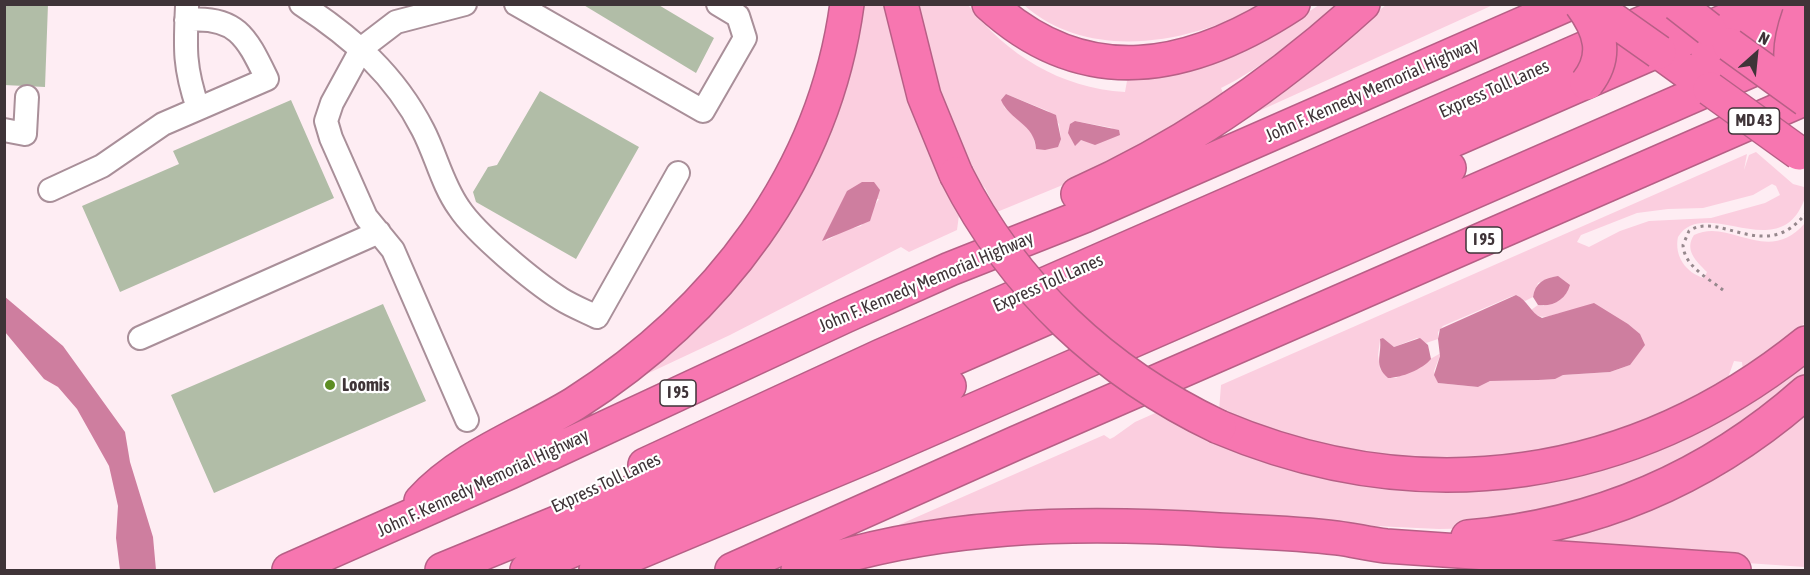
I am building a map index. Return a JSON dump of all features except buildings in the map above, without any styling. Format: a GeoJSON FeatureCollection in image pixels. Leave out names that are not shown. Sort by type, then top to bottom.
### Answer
{"type":"FeatureCollection","features":[{"type":"Feature","properties":{"kind":"highway"},"geometry":{"type":"LineString","coordinates":[[406,518],[439,483],[464,464],[544,422],[631,363],[690,314],[723,278],[772,212],[806,149],[834,67],[847,4]]}},
{"type":"Feature","properties":{"kind":"highway"},"geometry":{"type":"LineString","coordinates":[[902,4],[924,96],[956,174],[977,215],[1003,252],[1041,299],[1074,331],[1141,384],[1219,427],[1292,453],[1373,471],[1440,476],[1522,471],[1596,455],[1674,427],[1753,383],[1806,343]]}},
{"type":"Feature","properties":{"kind":"highway"},"geometry":{"type":"LineString","coordinates":[[993,8],[1020,31],[1056,50],[1101,62],[1128,64],[1172,57],[1218,45],[1241,36],[1293,4]]}},
{"type":"Feature","properties":{"kind":"highway"},"geometry":{"type":"LineString","coordinates":[[951,269],[1014,224],[1113,178],[1196,132],[1294,64],[1363,4]]}},
{"type":"Feature","properties":{"kind":"highway","name":"John F. Kennedy Memorial Highway"},"geometry":{"type":"LineString","coordinates":[[289,570],[951,269],[1084,216],[1568,4]]}},
{"type":"Feature","properties":{"kind":"highway"},"geometry":{"type":"LineString","coordinates":[[527,570],[1577,96],[1598,65],[1601,49],[1598,32],[1581,4]]}},
{"type":"Feature","properties":{"kind":"highway","name":"MD 43"},"geometry":{"type":"LineString","coordinates":[[1591,4],[1802,156]]}},
{"type":"Feature","properties":{"kind":"highway","name":"MD 43"},"geometry":{"type":"LineString","coordinates":[[1677,4],[1803,97]]}},
{"type":"Feature","properties":{"kind":"highway","name":"Express Toll Lanes"},"geometry":{"type":"LineString","coordinates":[[415,570],[882,356],[1686,4]]}},
{"type":"Feature","properties":{"kind":"highway"},"geometry":{"type":"LineString","coordinates":[[1719,37],[1764,4]]}},
{"type":"Feature","properties":{"kind":"highway"},"geometry":{"type":"LineString","coordinates":[[442,570],[805,423],[1719,37],[1802,13]]}},
{"type":"Feature","properties":{"kind":"highway"},"geometry":{"type":"LineString","coordinates":[[1802,13],[1790,41],[1790,63],[1803,97]]}},
{"type":"Feature","properties":{"kind":"highway"},"geometry":{"type":"LineString","coordinates":[[596,570],[924,432],[1806,47]]}},
{"type":"Feature","properties":{"kind":"highway","name":"I 95"},"geometry":{"type":"LineString","coordinates":[[732,570],[1016,443],[1754,121],[1803,97]]}},
{"type":"Feature","properties":{"kind":"highway"},"geometry":{"type":"LineString","coordinates":[[798,570],[908,541],[1024,526],[1130,524],[1337,538],[1464,537],[1500,534],[1606,510],[1660,489],[1709,463],[1759,431],[1806,392]]}},
{"type":"Feature","properties":{"kind":"highway"},"geometry":{"type":"LineString","coordinates":[[1337,538],[1386,546],[1734,570]]}},
{"type":"Feature","properties":{"kind":"street"},"geometry":{"type":"LineString","coordinates":[[301,4],[336,27],[362,48],[394,82],[424,132],[446,185],[459,209],[474,226],[561,299],[597,317],[678,173]]}},
{"type":"Feature","properties":{"kind":"street"},"geometry":{"type":"LineString","coordinates":[[465,4],[396,22],[362,48],[332,103],[326,121],[331,138],[366,217],[393,250],[467,420]]}},
{"type":"Feature","properties":{"kind":"street"},"geometry":{"type":"LineString","coordinates":[[516,4],[703,111],[745,38],[738,16],[718,4]]}},
{"type":"Feature","properties":{"kind":"street"},"geometry":{"type":"LineString","coordinates":[[50,190],[102,166],[150,132],[198,108],[267,80],[252,47],[228,24],[187,12],[186,68],[198,108]]}},
{"type":"Feature","properties":{"kind":"street"},"geometry":{"type":"LineString","coordinates":[[4,130],[25,134],[27,97]]}},
{"type":"Feature","properties":{"kind":"street"},"geometry":{"type":"LineString","coordinates":[[140,338],[379,232]]}},
{"type":"Feature","properties":{"kind":"path"},"geometry":{"type":"LineString","coordinates":[[1723,290],[1695,269],[1686,257],[1683,245],[1689,231],[1700,227],[1768,237],[1793,226],[1806,213]]}},
{"type":"Feature","properties":{"kind":"shaded area"},"geometry":{"type":"Polygon","coordinates":[[[856,5],[892,5],[959,215],[957,230],[909,252],[901,247],[730,335],[619,387],[730,282],[856,5]],[[879,199],[843,200],[826,241],[845,230],[861,226],[879,199]]]}},
{"type":"Feature","properties":{"kind":"shaded area"},"geometry":{"type":"Polygon","coordinates":[[[916,5],[968,5],[1000,39],[1037,66],[1079,84],[1125,92],[1127,81],[1161,76],[1217,62],[1270,37],[1319,5],[1336,5],[1267,60],[1221,88],[1225,97],[1232,99],[1070,182],[997,212],[985,188],[967,164],[955,127],[949,125],[916,5]],[[1006,94],[1004,107],[1032,132],[1036,149],[1061,139],[1059,124],[1048,111],[1006,94]],[[1075,121],[1081,140],[1087,141],[1113,128],[1075,121]]]}},
{"type":"Feature","properties":{"kind":"shaded area"},"geometry":{"type":"Polygon","coordinates":[[[1024,5],[1261,5],[1204,29],[1173,37],[1141,41],[1109,41],[1079,35],[1050,23],[1024,5]]]}},
{"type":"Feature","properties":{"kind":"shaded area"},"geometry":{"type":"Polygon","coordinates":[[[1386,5],[1493,5],[1259,111],[1257,107],[1386,5]]]}},
{"type":"Feature","properties":{"kind":"shaded area"},"geometry":{"type":"Polygon","coordinates":[[[1006,94],[1056,115],[1061,139],[1058,147],[1045,150],[1036,149],[1035,141],[1027,128],[1010,113],[1001,100],[1006,94]]]}},
{"type":"Feature","properties":{"kind":"shaded area"},"geometry":{"type":"Polygon","coordinates":[[[1075,121],[1119,130],[1120,135],[1095,145],[1081,140],[1075,146],[1068,133],[1070,124],[1075,121]]]}},
{"type":"Feature","properties":{"kind":"shaded area"},"geometry":{"type":"Polygon","coordinates":[[[1756,152],[1793,184],[1804,187],[1805,198],[1800,209],[1788,223],[1773,229],[1756,230],[1704,223],[1689,226],[1678,237],[1680,257],[1687,268],[1704,278],[1707,272],[1695,259],[1690,246],[1694,235],[1708,231],[1749,239],[1777,241],[1791,235],[1805,223],[1805,323],[1743,372],[1742,362],[1734,361],[1729,375],[1732,380],[1675,411],[1549,452],[1435,461],[1320,447],[1219,411],[1221,385],[1747,154],[1744,170],[1749,155],[1756,152]],[[1772,184],[1753,195],[1703,208],[1637,213],[1581,235],[1577,242],[1589,247],[1620,231],[1649,221],[1711,218],[1765,203],[1780,195],[1776,186],[1772,184]],[[1553,277],[1538,283],[1533,297],[1525,301],[1516,295],[1443,326],[1438,332],[1438,339],[1426,343],[1417,338],[1394,347],[1383,338],[1380,340],[1378,355],[1380,369],[1391,378],[1396,378],[1441,353],[1434,371],[1438,383],[1478,387],[1490,381],[1538,380],[1563,375],[1610,372],[1630,365],[1559,313],[1540,316],[1531,310],[1538,305],[1544,306],[1553,277]]]}},
{"type":"Feature","properties":{"kind":"shaded area"},"geometry":{"type":"Polygon","coordinates":[[[862,182],[874,182],[880,190],[870,221],[822,241],[847,191],[862,182]]]}},
{"type":"Feature","properties":{"kind":"shaded area"},"geometry":{"type":"Polygon","coordinates":[[[1558,276],[1570,285],[1566,294],[1549,305],[1538,305],[1533,297],[1538,285],[1548,278],[1558,276]]]}},
{"type":"Feature","properties":{"kind":"shaded area"},"geometry":{"type":"Polygon","coordinates":[[[1516,295],[1542,318],[1594,303],[1628,324],[1640,334],[1645,345],[1630,365],[1610,372],[1563,375],[1555,379],[1490,381],[1478,387],[1438,383],[1434,375],[1440,356],[1438,339],[1440,329],[1516,295]]]}},
{"type":"Feature","properties":{"kind":"shaded area"},"geometry":{"type":"Polygon","coordinates":[[[4,296],[63,346],[125,432],[130,462],[153,537],[156,570],[120,570],[116,538],[118,506],[109,466],[77,409],[58,387],[44,379],[5,332],[4,296]]]}},
{"type":"Feature","properties":{"kind":"shaded area"},"geometry":{"type":"Polygon","coordinates":[[[1383,338],[1394,347],[1420,338],[1428,345],[1431,359],[1411,372],[1388,378],[1379,364],[1380,339],[1383,338]]]}},
{"type":"Feature","properties":{"kind":"shaded area"},"geometry":{"type":"Polygon","coordinates":[[[1805,354],[1805,381],[1768,414],[1727,444],[1683,469],[1637,490],[1588,507],[1539,519],[1489,526],[1439,529],[1071,512],[972,519],[896,532],[894,527],[1104,435],[1110,439],[1135,422],[1162,410],[1252,450],[1336,473],[1407,483],[1478,484],[1548,475],[1615,458],[1681,431],[1745,397],[1805,354]]]}},
{"type":"Feature","properties":{"kind":"shaded area"},"geometry":{"type":"Polygon","coordinates":[[[1805,411],[1805,567],[1673,558],[1542,541],[1805,411]]]}},
{"type":"Feature","properties":{"kind":"place","name":"Loomis"},"geometry":{"type":"Point","coordinates":[330,385]}}]}
